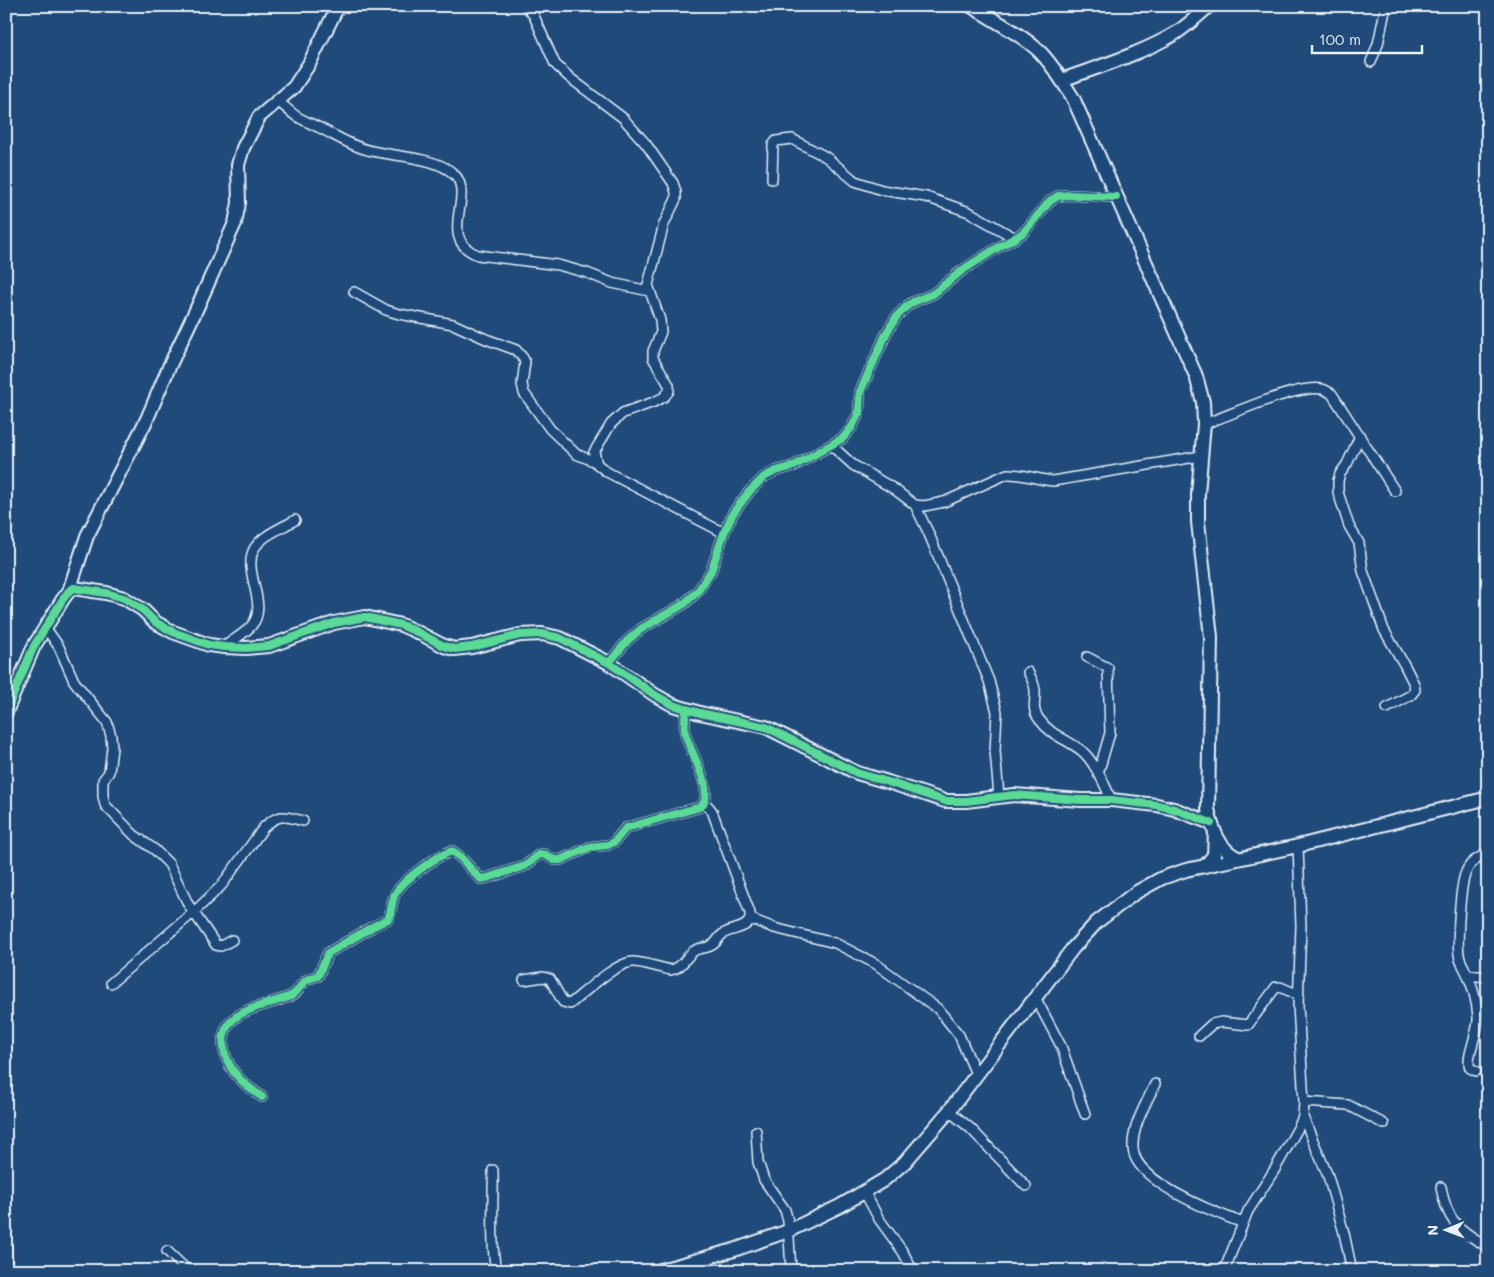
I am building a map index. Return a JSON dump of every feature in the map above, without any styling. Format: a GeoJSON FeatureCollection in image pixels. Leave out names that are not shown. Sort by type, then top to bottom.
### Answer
{"type":"FeatureCollection","features":[{"type":"Feature","properties":{"kind":"street"},"geometry":{"type":"LineString","coordinates":[[6,712],[34,646],[69,591],[87,536],[147,419],[235,223],[239,203],[238,164],[243,148],[259,117],[294,87],[338,6]]}},
{"type":"Feature","properties":{"kind":"street"},"geometry":{"type":"LineString","coordinates":[[526,6],[534,16],[555,64],[570,78],[623,118],[646,144],[674,183],[676,192],[676,199],[664,224],[649,279],[649,291],[660,320],[661,332],[653,351],[653,358],[669,386],[669,391],[664,397],[654,402],[624,413],[611,424],[594,452],[596,462]]}},
{"type":"Feature","properties":{"kind":"street"},"geometry":{"type":"LineString","coordinates":[[971,6],[1024,39],[1038,50],[1056,70],[1073,98],[1196,376],[1203,402],[1204,424],[1198,494],[1198,522],[1210,637],[1207,799],[1213,827],[1214,854],[1205,866]]}},
{"type":"Feature","properties":{"kind":"street"},"geometry":{"type":"LineString","coordinates":[[1062,80],[1124,58],[1176,33],[1209,6]]}},
{"type":"Feature","properties":{"kind":"street"},"geometry":{"type":"LineString","coordinates":[[1372,62],[1386,6]]}},
{"type":"Feature","properties":{"kind":"street"},"geometry":{"type":"LineString","coordinates":[[278,102],[296,116],[350,143],[368,150],[398,154],[433,163],[454,174],[459,181],[460,191],[458,236],[461,244],[469,252],[478,255],[558,265],[587,273],[612,284],[649,291]]}},
{"type":"Feature","properties":{"kind":"street"},"geometry":{"type":"LineString","coordinates":[[772,179],[773,145],[776,141],[792,139],[826,157],[855,181],[882,190],[926,197],[969,212],[1015,238]]}},
{"type":"Feature","properties":{"kind":"street"},"geometry":{"type":"LineString","coordinates":[[609,663],[627,641],[641,629],[684,604],[698,591],[711,571],[733,513],[749,492],[764,477],[776,470],[794,466],[843,438],[859,413],[860,392],[887,332],[897,316],[913,302],[933,294],[964,269],[1024,232],[1050,201],[1058,196],[1116,197]]}},
{"type":"Feature","properties":{"kind":"street"},"geometry":{"type":"LineString","coordinates":[[354,292],[386,310],[453,324],[516,350],[525,362],[522,384],[524,393],[550,429],[576,454],[596,462],[607,472],[724,534]]}},
{"type":"Feature","properties":{"kind":"street"},"geometry":{"type":"LineString","coordinates":[[1204,424],[1293,392],[1324,389],[1332,394],[1395,491]]}},
{"type":"Feature","properties":{"kind":"street"},"geometry":{"type":"LineString","coordinates":[[1360,436],[1347,464],[1340,474],[1338,492],[1349,526],[1359,544],[1368,586],[1384,630],[1408,672],[1415,690],[1411,695],[1387,708]]}},
{"type":"Feature","properties":{"kind":"street"},"geometry":{"type":"LineString","coordinates":[[831,445],[853,465],[894,489],[915,505],[929,534],[989,682],[997,712],[995,751],[999,796]]}},
{"type":"Feature","properties":{"kind":"street"},"geometry":{"type":"LineString","coordinates":[[915,505],[924,506],[944,502],[1007,474],[1016,474],[1041,481],[1053,481],[1201,456]]}},
{"type":"Feature","properties":{"kind":"street"},"geometry":{"type":"LineString","coordinates":[[224,647],[252,625],[256,616],[257,607],[252,569],[254,550],[263,540],[295,520]]}},
{"type":"Feature","properties":{"kind":"street"},"geometry":{"type":"LineString","coordinates":[[69,591],[74,588],[86,589],[124,598],[142,610],[155,622],[173,632],[209,645],[224,647],[269,646],[334,623],[365,617],[401,625],[454,649],[472,647],[520,635],[542,634],[560,638],[609,663],[655,695],[673,705],[700,714],[766,727],[857,773],[945,801],[966,801],[1014,795],[1080,800],[1111,800],[1157,805],[1213,827],[1229,853],[1238,858]]}},
{"type":"Feature","properties":{"kind":"street"},"geometry":{"type":"LineString","coordinates":[[45,627],[59,647],[74,681],[100,711],[109,729],[112,748],[108,772],[103,780],[105,805],[134,835],[155,850],[169,864],[194,912],[216,945],[221,946],[232,940]]}},
{"type":"Feature","properties":{"kind":"street"},"geometry":{"type":"LineString","coordinates":[[1087,657],[1108,668],[1110,733],[1098,774]]}},
{"type":"Feature","properties":{"kind":"street"},"geometry":{"type":"LineString","coordinates":[[1028,672],[1033,680],[1035,690],[1033,706],[1037,717],[1057,737],[1080,749],[1086,755],[1111,800]]}},
{"type":"Feature","properties":{"kind":"street"},"geometry":{"type":"LineString","coordinates":[[262,1097],[234,1074],[227,1060],[223,1047],[223,1033],[228,1023],[264,1004],[291,996],[297,992],[307,979],[318,976],[328,953],[388,919],[398,890],[408,880],[443,854],[452,851],[481,879],[487,878],[525,866],[540,854],[546,854],[554,860],[560,860],[590,847],[608,845],[614,842],[626,828],[700,807],[704,804],[706,798],[702,774],[685,734],[686,709]]}},
{"type":"Feature","properties":{"kind":"street"},"geometry":{"type":"LineString","coordinates":[[657,1271],[734,1250],[788,1231],[865,1193],[884,1180],[904,1162],[949,1111],[1078,943],[1118,904],[1135,893],[1162,878],[1186,870],[1298,846],[1488,798]]}},
{"type":"Feature","properties":{"kind":"street"},"geometry":{"type":"LineString","coordinates":[[704,804],[712,811],[738,878],[751,919]]}},
{"type":"Feature","properties":{"kind":"street"},"geometry":{"type":"LineString","coordinates":[[111,983],[194,912],[221,886],[264,826],[271,820],[280,816],[304,821]]}},
{"type":"Feature","properties":{"kind":"street"},"geometry":{"type":"LineString","coordinates":[[1224,1271],[1248,1210],[1284,1154],[1303,1117],[1299,995],[1301,926],[1298,846]]}},
{"type":"Feature","properties":{"kind":"street"},"geometry":{"type":"LineString","coordinates":[[1476,1071],[1468,1065],[1468,1059],[1476,1037],[1477,1006],[1468,975],[1459,958],[1457,932],[1465,874],[1471,863],[1488,853]]}},
{"type":"Feature","properties":{"kind":"street"},"geometry":{"type":"LineString","coordinates":[[524,980],[544,976],[550,979],[563,1002],[570,1004],[609,973],[630,962],[670,970],[675,969],[681,966],[694,951],[712,946],[726,932],[745,926],[751,919]]}},
{"type":"Feature","properties":{"kind":"street"},"geometry":{"type":"LineString","coordinates":[[751,919],[774,928],[835,943],[876,964],[938,1009],[958,1035],[976,1074]]}},
{"type":"Feature","properties":{"kind":"street"},"geometry":{"type":"LineString","coordinates":[[1468,975],[1488,977]]}},
{"type":"Feature","properties":{"kind":"street"},"geometry":{"type":"LineString","coordinates":[[1199,1036],[1212,1024],[1221,1022],[1248,1025],[1276,987],[1299,995]]}},
{"type":"Feature","properties":{"kind":"street"},"geometry":{"type":"LineString","coordinates":[[1035,997],[1061,1046],[1085,1114]]}},
{"type":"Feature","properties":{"kind":"street"},"geometry":{"type":"LineString","coordinates":[[1155,1084],[1134,1136],[1133,1150],[1137,1162],[1148,1174],[1169,1189],[1195,1204],[1242,1223]]}},
{"type":"Feature","properties":{"kind":"street"},"geometry":{"type":"LineString","coordinates":[[1304,1102],[1348,1105],[1384,1124]]}},
{"type":"Feature","properties":{"kind":"street"},"geometry":{"type":"LineString","coordinates":[[949,1111],[970,1128],[1026,1186]]}},
{"type":"Feature","properties":{"kind":"street"},"geometry":{"type":"LineString","coordinates":[[1303,1117],[1328,1176],[1344,1233],[1352,1271]]}},
{"type":"Feature","properties":{"kind":"street"},"geometry":{"type":"LineString","coordinates":[[756,1130],[758,1162],[764,1180],[784,1210],[788,1220],[791,1271]]}},
{"type":"Feature","properties":{"kind":"street"},"geometry":{"type":"LineString","coordinates":[[493,1170],[494,1206],[492,1241],[496,1271]]}},
{"type":"Feature","properties":{"kind":"street"},"geometry":{"type":"LineString","coordinates":[[1441,1187],[1444,1205],[1450,1217],[1466,1235],[1488,1247]]}},
{"type":"Feature","properties":{"kind":"street"},"geometry":{"type":"LineString","coordinates":[[865,1193],[879,1219],[903,1252],[913,1271]]}},
{"type":"Feature","properties":{"kind":"street"},"geometry":{"type":"LineString","coordinates":[[6,1247],[7,1271]]}},
{"type":"Feature","properties":{"kind":"street"},"geometry":{"type":"LineString","coordinates":[[167,1252],[188,1271]]}},
{"type":"Feature","properties":{"kind":"cycle path"},"geometry":{"type":"LineString","coordinates":[[609,663],[627,641],[641,629],[684,604],[698,591],[711,571],[733,513],[749,492],[764,477],[776,471],[794,466],[843,438],[852,427],[859,413],[860,392],[887,332],[897,316],[906,307],[933,294],[964,269],[1024,232],[1050,201],[1058,196],[1116,197]]}},
{"type":"Feature","properties":{"kind":"cycle path"},"geometry":{"type":"LineString","coordinates":[[6,712],[34,646],[63,599],[74,588],[124,598],[143,610],[155,622],[173,632],[209,645],[224,647],[269,646],[334,623],[365,617],[401,625],[454,649],[472,647],[520,635],[542,634],[560,638],[609,663],[655,695],[673,705],[700,713],[766,727],[857,773],[945,801],[966,801],[1014,795],[1080,800],[1111,800],[1157,805],[1174,809],[1211,823]]}},
{"type":"Feature","properties":{"kind":"cycle path"},"geometry":{"type":"LineString","coordinates":[[262,1097],[244,1083],[231,1067],[225,1054],[223,1039],[226,1028],[233,1019],[243,1013],[291,996],[309,979],[318,976],[328,953],[388,919],[394,896],[398,890],[411,876],[428,863],[452,851],[481,879],[487,878],[525,866],[540,854],[554,860],[560,860],[590,847],[608,845],[614,842],[626,828],[700,807],[705,801],[706,792],[685,733],[686,709]]}}]}
